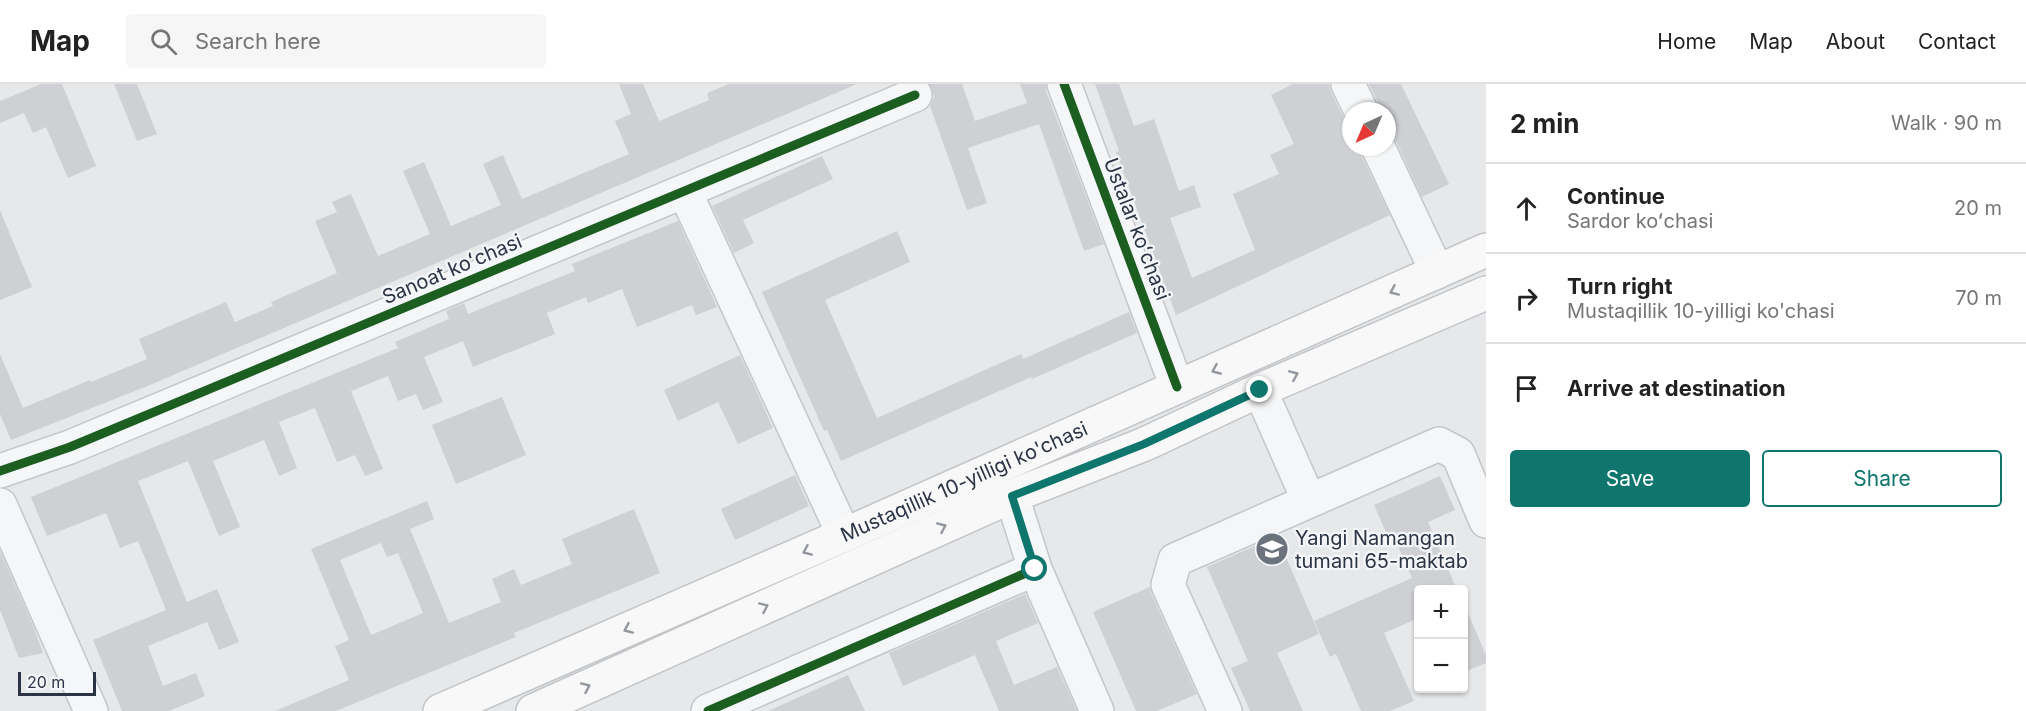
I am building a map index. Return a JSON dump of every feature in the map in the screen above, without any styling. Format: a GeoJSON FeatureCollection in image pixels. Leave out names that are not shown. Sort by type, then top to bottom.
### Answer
{"type":"FeatureCollection","features":[{"type":"Feature","properties":{"kind":"main road","name":"Mustaqillik 10-yilligi ko'chasi"},"geometry":{"type":"LineString","coordinates":[[440,711],[844,535],[1463,260]]}},
{"type":"Feature","properties":{"kind":"main road","name":"Mustaqillik 10-yilligi ko'chasi"},"geometry":{"type":"LineString","coordinates":[[533,711],[1012,496],[1144,444],[1260,390],[1484,298]]}},
{"type":"Feature","properties":{"kind":"street","name":"Ustalar koʻchasi"},"geometry":{"type":"LineString","coordinates":[[1064,84],[1177,387]]}},
{"type":"Feature","properties":{"kind":"street"},"geometry":{"type":"LineString","coordinates":[[1348,84],[1357,102]]}},
{"type":"Feature","properties":{"kind":"street","name":"Sanoat koʻchasi"},"geometry":{"type":"LineString","coordinates":[[0,471],[70,447],[915,95]]}},
{"type":"Feature","properties":{"kind":"street"},"geometry":{"type":"LineString","coordinates":[[1385,156],[1463,260],[1484,298]]}},
{"type":"Feature","properties":{"kind":"street"},"geometry":{"type":"LineString","coordinates":[[685,192],[844,535]]}},
{"type":"Feature","properties":{"kind":"street"},"geometry":{"type":"LineString","coordinates":[[1260,390],[1309,501]]}},
{"type":"Feature","properties":{"kind":"street"},"geometry":{"type":"LineString","coordinates":[[1225,711],[1168,585],[1175,560],[1439,444],[1458,454],[1486,520]]}},
{"type":"Feature","properties":{"kind":"street"},"geometry":{"type":"LineString","coordinates":[[1012,496],[1035,569],[1097,711]]}},
{"type":"Feature","properties":{"kind":"street"},"geometry":{"type":"LineString","coordinates":[[0,505],[91,711]]}},
{"type":"Feature","properties":{"kind":"street"},"geometry":{"type":"LineString","coordinates":[[708,711],[1035,569]]}},
{"type":"Feature","properties":{"kind":"building"},"geometry":{"type":"Polygon","coordinates":[[[41,84],[62,84],[96,166],[68,178],[46,127],[33,133],[24,113],[0,123],[0,101],[41,84]]]}},
{"type":"Feature","properties":{"kind":"building"},"geometry":{"type":"Polygon","coordinates":[[[114,84],[137,84],[157,134],[137,141],[114,84]]]}},
{"type":"Feature","properties":{"kind":"building"},"geometry":{"type":"Polygon","coordinates":[[[619,84],[643,84],[659,121],[709,100],[707,93],[729,84],[857,84],[150,385],[11,440],[0,414],[0,354],[23,408],[147,359],[139,339],[226,302],[235,322],[273,306],[271,302],[337,273],[315,221],[337,212],[332,202],[351,194],[378,256],[430,234],[403,171],[424,162],[451,226],[501,205],[483,164],[503,155],[522,199],[629,154],[615,121],[631,114],[619,84]]]}},
{"type":"Feature","properties":{"kind":"building"},"geometry":{"type":"Polygon","coordinates":[[[929,84],[962,84],[975,121],[1027,103],[1020,84],[1046,84],[1046,91],[1104,244],[1084,251],[1039,124],[968,148],[987,203],[967,210],[930,106],[934,97],[929,84]]]}},
{"type":"Feature","properties":{"kind":"building"},"geometry":{"type":"Polygon","coordinates":[[[1095,84],[1119,84],[1134,126],[1154,119],[1179,191],[1194,185],[1201,207],[1170,218],[1192,278],[1255,250],[1233,194],[1279,174],[1270,155],[1294,144],[1271,95],[1293,84],[1329,84],[1342,115],[1342,156],[1361,156],[1390,215],[1176,315],[1116,152],[1119,151],[1095,84]]]}},
{"type":"Feature","properties":{"kind":"building"},"geometry":{"type":"Polygon","coordinates":[[[1369,84],[1401,84],[1449,184],[1422,197],[1396,141],[1396,102],[1378,102],[1369,84]]]}},
{"type":"Feature","properties":{"kind":"building"},"geometry":{"type":"Polygon","coordinates":[[[822,156],[833,179],[743,220],[754,243],[734,253],[712,206],[822,156]]]}},
{"type":"Feature","properties":{"kind":"building"},"geometry":{"type":"Polygon","coordinates":[[[0,210],[32,287],[0,300],[0,210]]]}},
{"type":"Feature","properties":{"kind":"building"},"geometry":{"type":"Polygon","coordinates":[[[678,221],[717,307],[696,315],[692,305],[637,327],[622,289],[588,303],[586,297],[547,313],[555,334],[473,367],[463,341],[424,357],[443,402],[423,410],[416,394],[398,401],[388,376],[351,391],[383,469],[365,476],[355,455],[337,462],[315,408],[279,422],[297,468],[279,476],[264,440],[213,461],[240,527],[219,536],[188,461],[138,481],[187,602],[217,589],[239,642],[219,650],[207,622],[148,646],[163,686],[196,673],[205,696],[169,711],[122,711],[93,640],[166,610],[138,541],[120,548],[106,513],[47,536],[31,497],[398,348],[395,342],[449,319],[446,311],[464,303],[468,314],[575,271],[572,264],[678,221]]]}},
{"type":"Feature","properties":{"kind":"building"},"geometry":{"type":"Polygon","coordinates":[[[897,231],[910,262],[825,300],[877,418],[1021,354],[1023,359],[1129,312],[1137,333],[841,461],[827,430],[824,431],[762,292],[897,231]]]}},
{"type":"Feature","properties":{"kind":"building"},"geometry":{"type":"Polygon","coordinates":[[[740,355],[773,428],[738,444],[718,402],[678,421],[664,390],[740,355]]]}},
{"type":"Feature","properties":{"kind":"building"},"geometry":{"type":"Polygon","coordinates":[[[502,397],[526,455],[456,484],[432,425],[502,397]]]}},
{"type":"Feature","properties":{"kind":"building"},"geometry":{"type":"Polygon","coordinates":[[[795,475],[809,506],[735,540],[721,509],[795,475]]]}},
{"type":"Feature","properties":{"kind":"building"},"geometry":{"type":"Polygon","coordinates":[[[1440,476],[1455,510],[1428,522],[1455,585],[1414,585],[1414,620],[1384,633],[1414,701],[1390,711],[1361,711],[1336,654],[1330,657],[1314,621],[1412,578],[1394,537],[1389,539],[1374,505],[1440,476]]]}},
{"type":"Feature","properties":{"kind":"building"},"geometry":{"type":"Polygon","coordinates":[[[427,501],[434,519],[410,529],[449,623],[501,602],[492,579],[514,569],[521,585],[572,564],[562,539],[634,509],[660,573],[514,633],[516,637],[336,711],[275,711],[349,680],[335,646],[349,640],[311,549],[427,501]],[[381,543],[340,560],[371,635],[423,613],[398,553],[387,557],[381,543]]]}},
{"type":"Feature","properties":{"kind":"building"},"geometry":{"type":"Polygon","coordinates":[[[1277,536],[1319,634],[1277,653],[1303,711],[1250,711],[1231,668],[1248,661],[1207,567],[1277,536]]]}},
{"type":"Feature","properties":{"kind":"building"},"geometry":{"type":"Polygon","coordinates":[[[0,551],[43,653],[19,658],[0,610],[0,551]]]}},
{"type":"Feature","properties":{"kind":"building"},"geometry":{"type":"Polygon","coordinates":[[[1150,587],[1197,694],[1157,711],[1136,711],[1093,612],[1150,587]]]}},
{"type":"Feature","properties":{"kind":"building"},"geometry":{"type":"Polygon","coordinates":[[[1025,594],[1038,623],[996,641],[1014,685],[1057,667],[1077,711],[999,711],[975,655],[903,686],[889,653],[1025,594]]]}},
{"type":"Feature","properties":{"kind":"building"},"geometry":{"type":"Polygon","coordinates":[[[1468,613],[1486,655],[1486,663],[1468,670],[1468,613]]]}},
{"type":"Feature","properties":{"kind":"building"},"geometry":{"type":"Polygon","coordinates":[[[848,675],[865,711],[768,711],[848,675]]]}},
{"type":"Feature","properties":{"kind":"cycle path"},"geometry":{"type":"LineString","coordinates":[[1064,84],[1177,387]]}},
{"type":"Feature","properties":{"kind":"cycle path"},"geometry":{"type":"LineString","coordinates":[[0,471],[70,447],[915,95]]}},
{"type":"Feature","properties":{"kind":"cycle path"},"geometry":{"type":"LineString","coordinates":[[708,711],[1035,569]]}},
{"type":"Feature","properties":{"kind":"place","name":"Yangi Namangan tumani 65-maktab"},"geometry":{"type":"Point","coordinates":[1272,549]}},
{"type":"Feature","properties":{"kind":"route"},"geometry":{"type":"LineString","coordinates":[[1035,569],[1012,496],[1144,444],[1260,390]]}}]}
